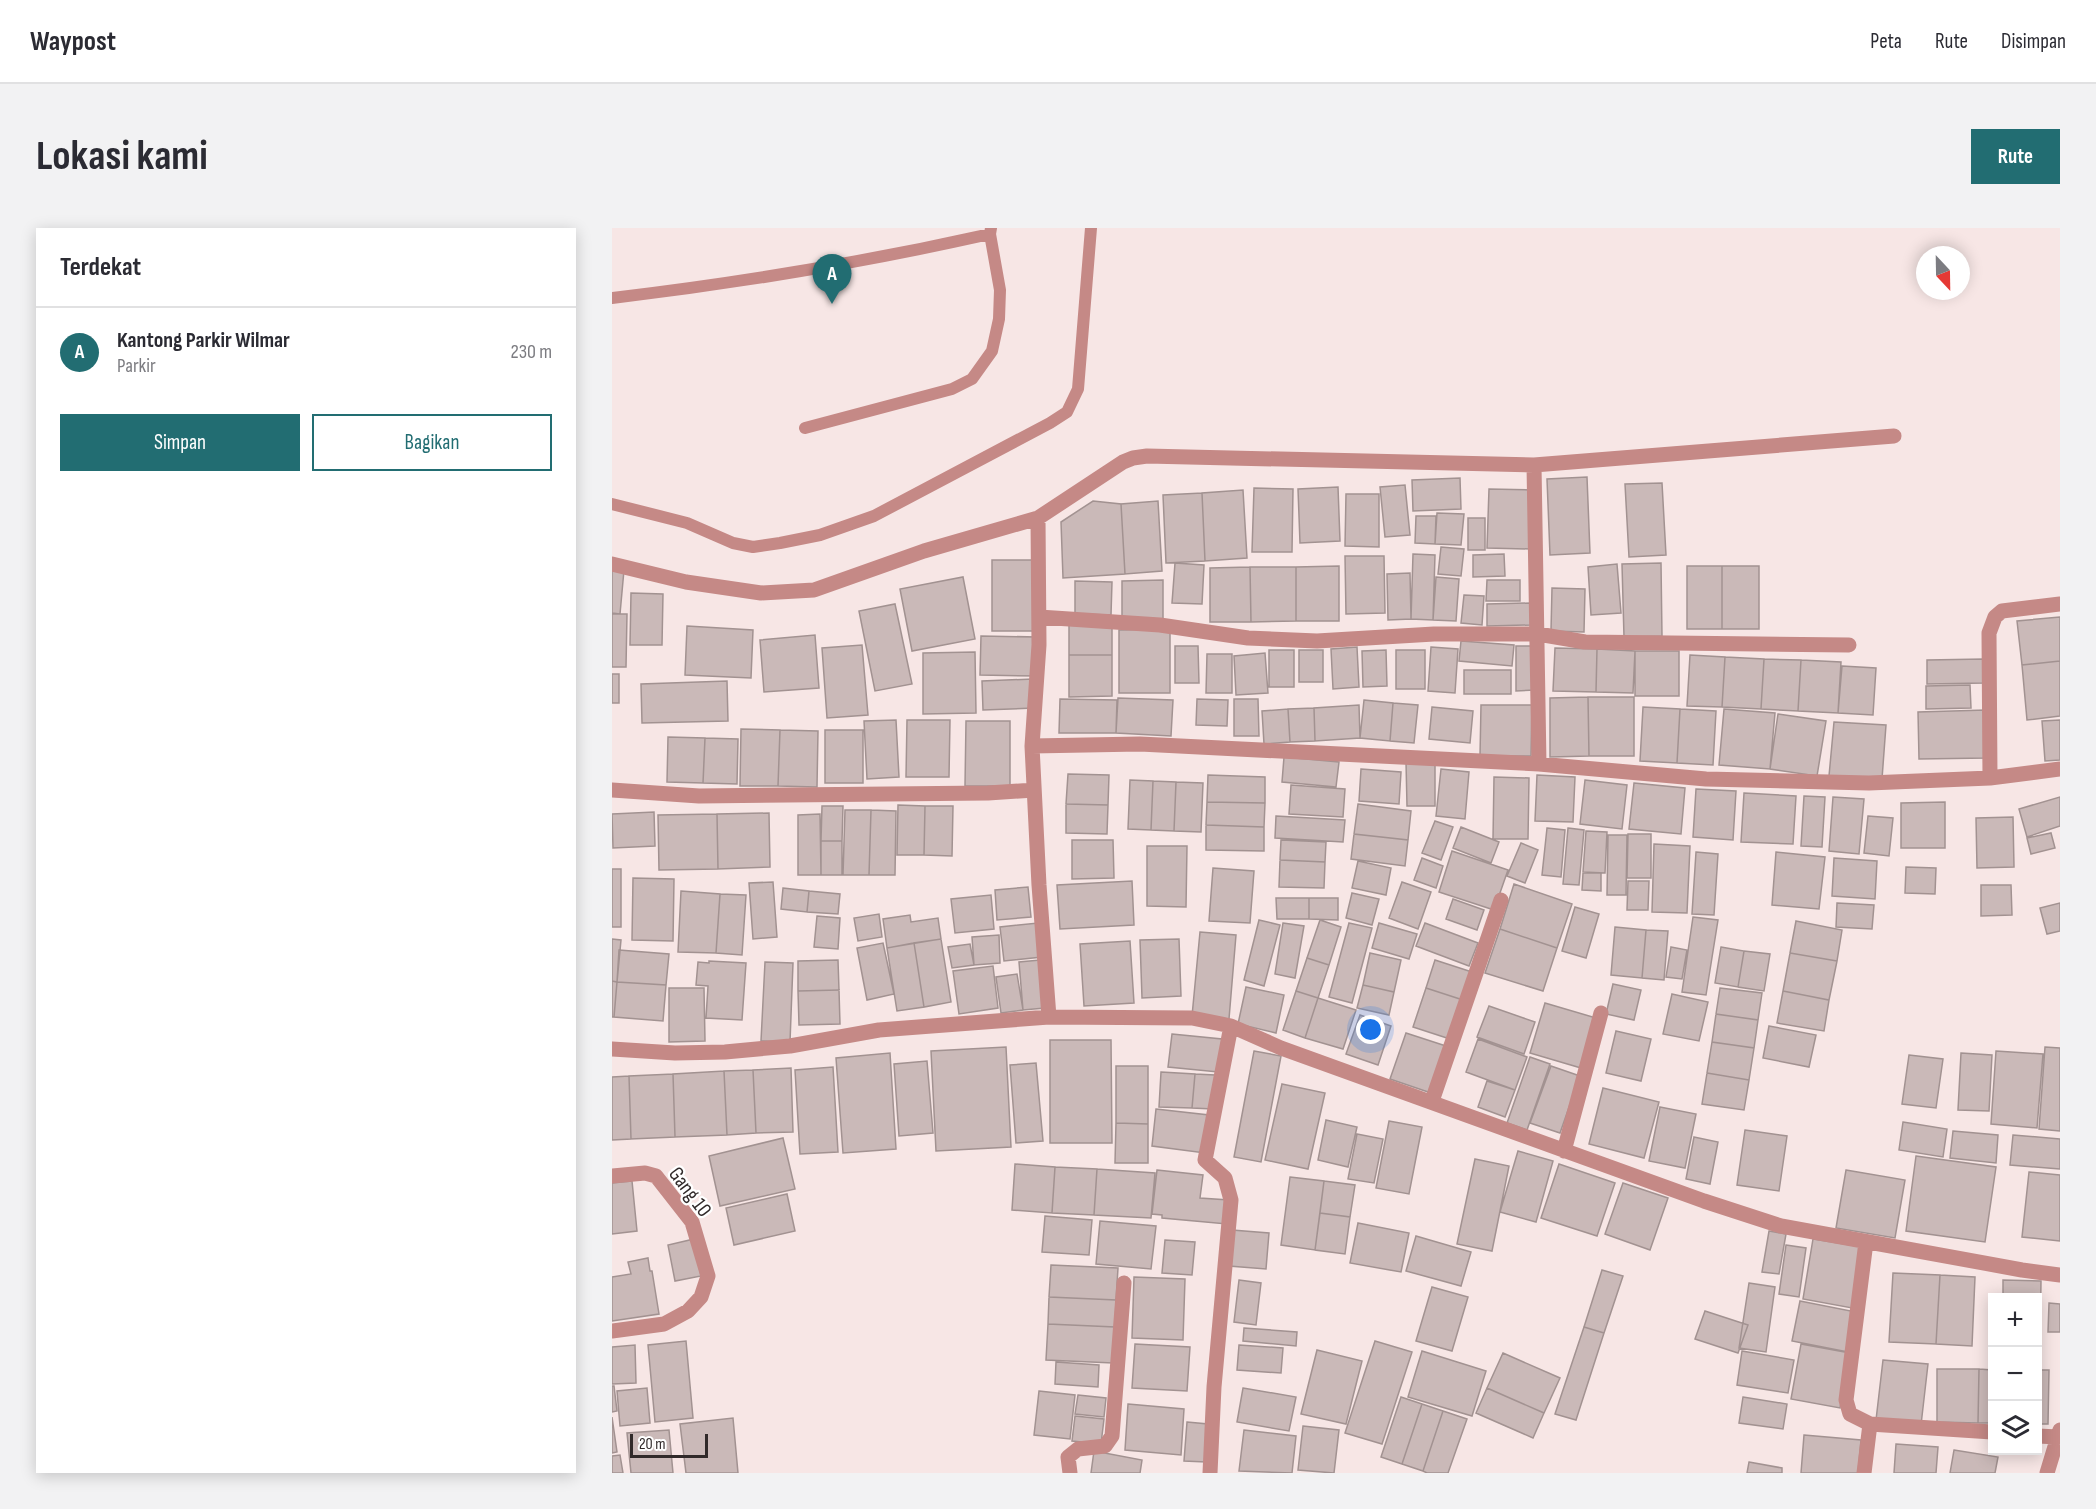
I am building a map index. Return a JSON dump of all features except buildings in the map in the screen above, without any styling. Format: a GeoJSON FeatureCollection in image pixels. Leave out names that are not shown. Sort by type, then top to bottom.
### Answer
{"type":"FeatureCollection","features":[{"type":"Feature","properties":{"kind":"street"},"geometry":{"type":"LineString","coordinates":[[612,564],[686,582],[761,593],[814,590],[924,551],[1038,518],[1123,462],[1148,456],[1534,465],[1894,436]]}},
{"type":"Feature","properties":{"kind":"street"},"geometry":{"type":"LineString","coordinates":[[1534,465],[1539,764]]}},
{"type":"Feature","properties":{"kind":"street"},"geometry":{"type":"LineString","coordinates":[[1038,518],[1039,617],[1032,746],[1049,1017]]}},
{"type":"Feature","properties":{"kind":"street"},"geometry":{"type":"LineString","coordinates":[[1990,778],[1989,633],[1995,617],[2002,611],[2060,604]]}},
{"type":"Feature","properties":{"kind":"street"},"geometry":{"type":"LineString","coordinates":[[1039,617],[1160,625],[1248,638],[1317,641],[1434,634],[1538,634],[1585,642],[1849,645]]}},
{"type":"Feature","properties":{"kind":"street"},"geometry":{"type":"LineString","coordinates":[[1032,746],[1140,744],[1539,764],[1706,779],[1869,783],[1990,778],[2060,769]]}},
{"type":"Feature","properties":{"kind":"street"},"geometry":{"type":"LineString","coordinates":[[612,790],[699,796],[988,793],[1034,790]]}},
{"type":"Feature","properties":{"kind":"street"},"geometry":{"type":"LineString","coordinates":[[1432,1101],[1501,900]]}},
{"type":"Feature","properties":{"kind":"street"},"geometry":{"type":"LineString","coordinates":[[1564,1150],[1601,1013]]}},
{"type":"Feature","properties":{"kind":"street"},"geometry":{"type":"LineString","coordinates":[[612,1049],[675,1053],[725,1052],[790,1046],[879,1030],[924,1025],[1049,1017],[1192,1018],[1231,1026],[1281,1048],[1704,1201],[1781,1226],[2060,1275]]}},
{"type":"Feature","properties":{"kind":"street"},"geometry":{"type":"LineString","coordinates":[[1210,1473],[1214,1387],[1231,1200],[1225,1178],[1205,1160],[1231,1026]]}},
{"type":"Feature","properties":{"kind":"street","name":"Gang 10"},"geometry":{"type":"LineString","coordinates":[[612,1176],[645,1173],[656,1176],[692,1222],[708,1276],[701,1297],[688,1311],[664,1324],[612,1331]]}},
{"type":"Feature","properties":{"kind":"street"},"geometry":{"type":"LineString","coordinates":[[1866,1242],[1846,1400],[1850,1414],[1870,1424],[1988,1432]]}},
{"type":"Feature","properties":{"kind":"street"},"geometry":{"type":"LineString","coordinates":[[1070,1473],[1068,1457],[1078,1449],[1105,1446],[1112,1436],[1124,1283]]}},
{"type":"Feature","properties":{"kind":"street"},"geometry":{"type":"LineString","coordinates":[[1864,1473],[1870,1424]]}},
{"type":"Feature","properties":{"kind":"street"},"geometry":{"type":"LineString","coordinates":[[2042,1435],[2059,1433],[2047,1473]]}},
{"type":"Feature","properties":{"kind":"lane"},"geometry":{"type":"LineString","coordinates":[[612,504],[687,524],[733,543],[753,547],[780,543],[820,535],[874,516],[1050,423],[1067,412],[1078,389],[1091,228]]}},
{"type":"Feature","properties":{"kind":"lane"},"geometry":{"type":"LineString","coordinates":[[612,298],[717,286],[928,248],[990,231],[1000,290],[999,320],[992,351],[972,379],[952,389],[805,428]]}},
{"type":"Feature","properties":{"kind":"place","name":"Kantong Parkir Wilmar"},"geometry":{"type":"Point","coordinates":[832,304]}}]}
